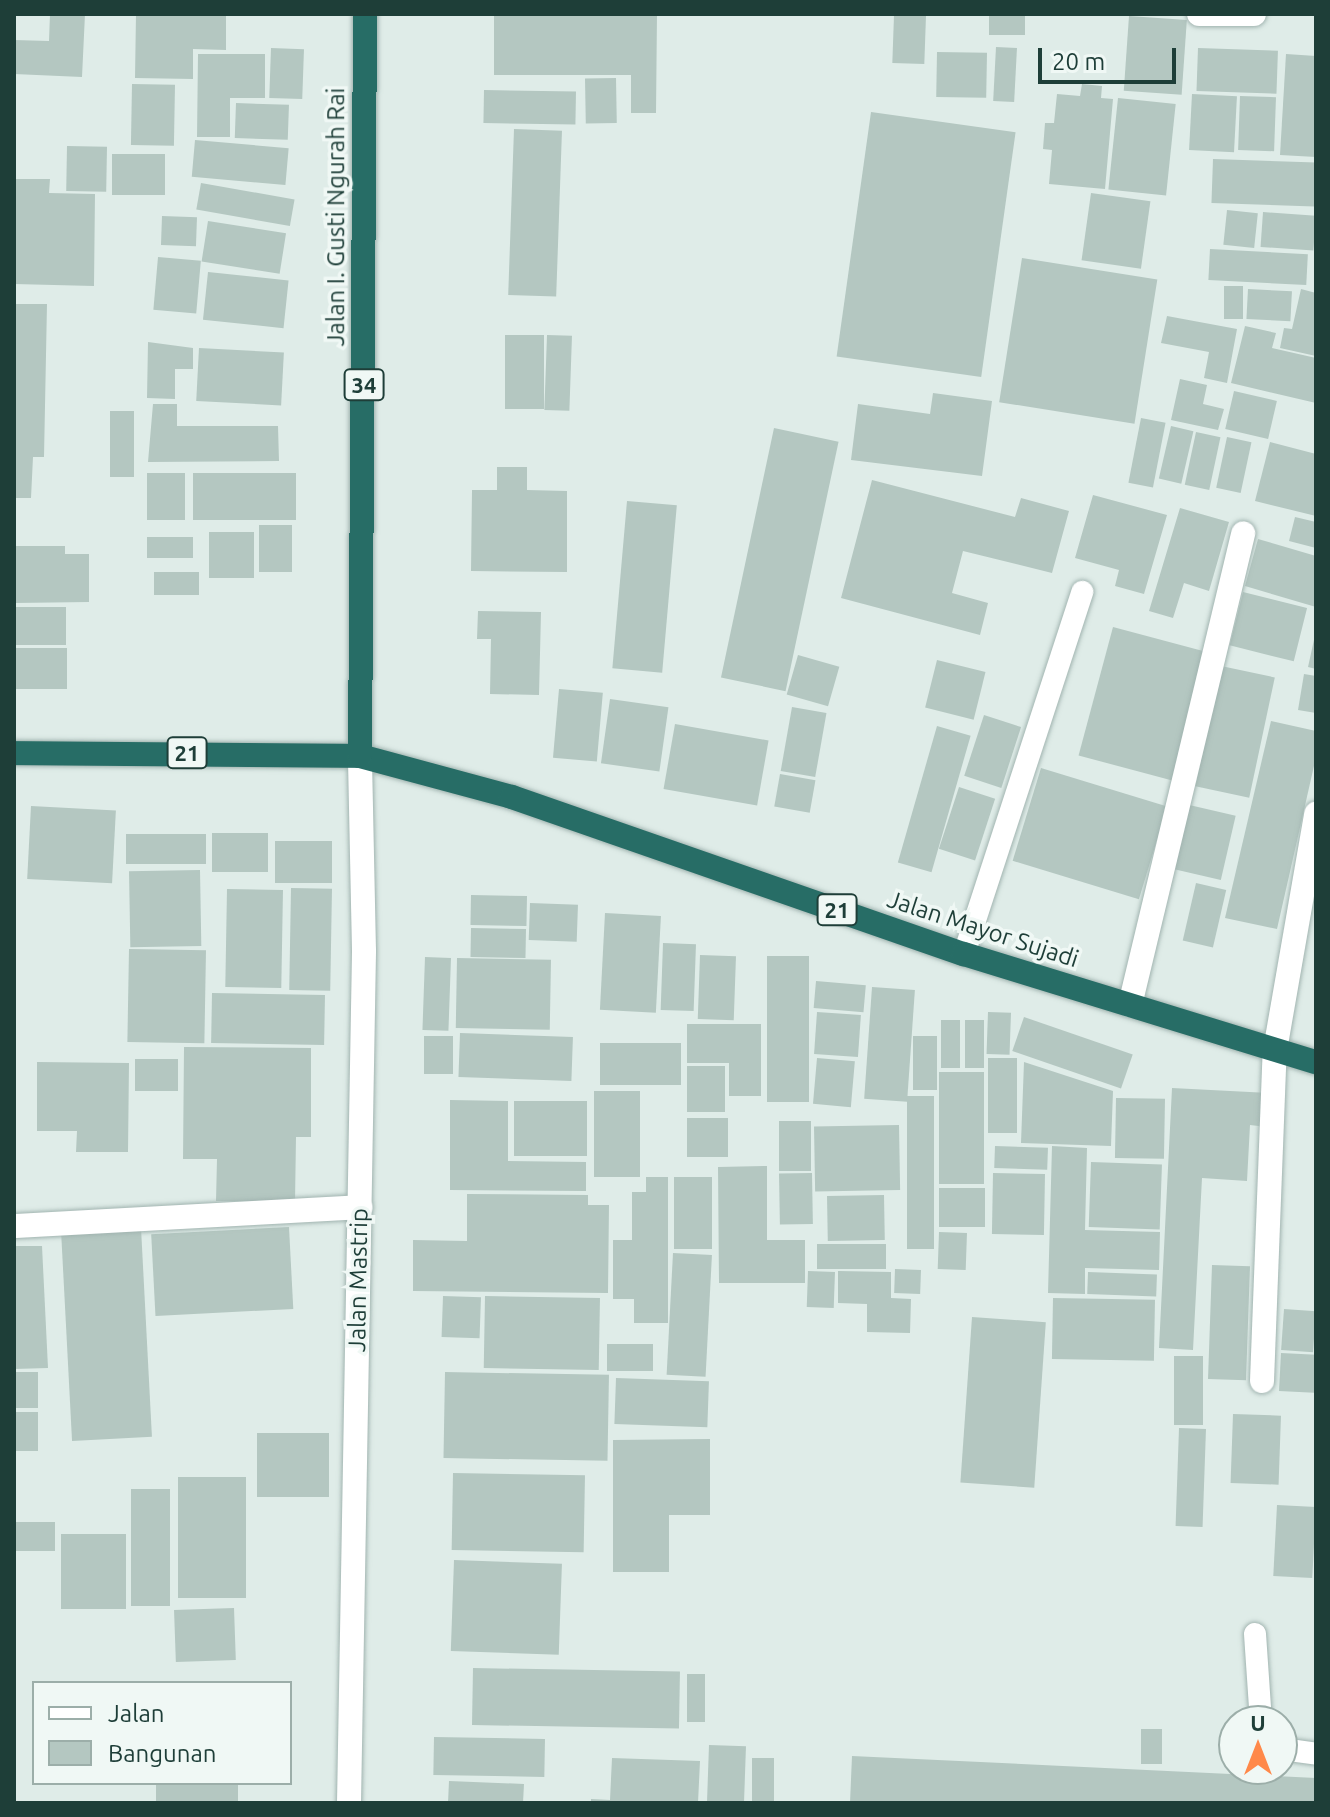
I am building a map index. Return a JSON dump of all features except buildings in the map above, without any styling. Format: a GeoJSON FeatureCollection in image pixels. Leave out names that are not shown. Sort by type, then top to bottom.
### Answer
{"type":"FeatureCollection","features":[{"type":"Feature","properties":{"kind":"highway","name":"Jalan I. Gusti Ngurah Rai"},"geometry":{"type":"LineString","coordinates":[[360,756],[365,14]]}},
{"type":"Feature","properties":{"kind":"highway","name":"21"},"geometry":{"type":"LineString","coordinates":[[14,753],[360,756]]}},
{"type":"Feature","properties":{"kind":"highway","name":"Jalan Mayor Sujadi"},"geometry":{"type":"LineString","coordinates":[[360,756],[512,797],[964,954],[1316,1062]]}},
{"type":"Feature","properties":{"kind":"street"},"geometry":{"type":"LineString","coordinates":[[1199,14],[1254,14]]}},
{"type":"Feature","properties":{"kind":"street"},"geometry":{"type":"LineString","coordinates":[[1130,1005],[1243,533]]}},
{"type":"Feature","properties":{"kind":"street","name":"Jalan Mastrip"},"geometry":{"type":"LineString","coordinates":[[349,1803],[364,951],[360,756]]}},
{"type":"Feature","properties":{"kind":"street"},"geometry":{"type":"LineString","coordinates":[[1262,1381],[1275,1050],[1316,814]]}},
{"type":"Feature","properties":{"kind":"street"},"geometry":{"type":"LineString","coordinates":[[14,1226],[360,1207]]}},
{"type":"Feature","properties":{"kind":"lane"},"geometry":{"type":"LineString","coordinates":[[964,954],[1082,592]]}},
{"type":"Feature","properties":{"kind":"lane"},"geometry":{"type":"LineString","coordinates":[[1255,1634],[1260,1705]]}}]}
